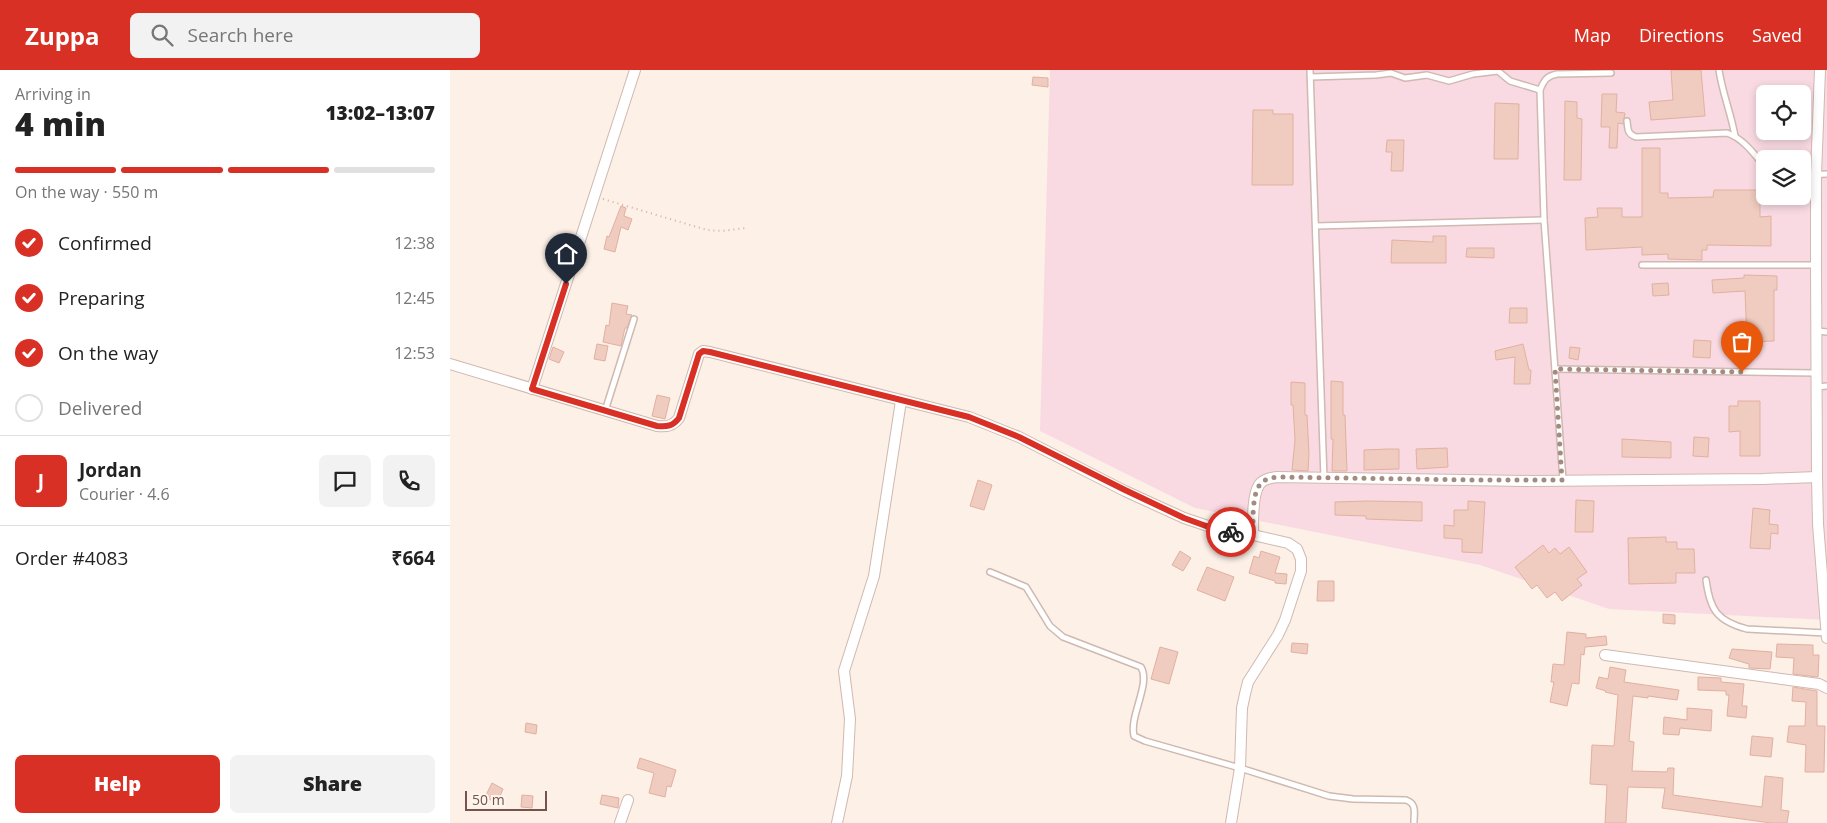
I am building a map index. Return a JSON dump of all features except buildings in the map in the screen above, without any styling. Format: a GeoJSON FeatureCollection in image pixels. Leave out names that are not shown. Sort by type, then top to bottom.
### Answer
{"type":"FeatureCollection","features":[{"type":"Feature","properties":{"kind":"street"},"geometry":{"type":"LineString","coordinates":[[532,389],[635,70]]}},
{"type":"Feature","properties":{"kind":"street"},"geometry":{"type":"LineString","coordinates":[[1820,70],[1823,104],[1822,175],[1816,265],[1822,332],[1816,373],[1822,386],[1817,477],[1822,524],[1827,636]]}},
{"type":"Feature","properties":{"kind":"street"},"geometry":{"type":"LineString","coordinates":[[450,364],[657,426],[666,426],[674,424],[679,418],[699,354],[703,351],[969,417],[1019,437],[1184,518],[1224,531],[1288,543],[1301,558],[1301,571],[1285,620],[1248,682],[1242,708],[1240,768],[1231,823]]}},
{"type":"Feature","properties":{"kind":"street"},"geometry":{"type":"LineString","coordinates":[[837,823],[848,776],[850,719],[844,671],[874,576],[901,401]]}},
{"type":"Feature","properties":{"kind":"street"},"geometry":{"type":"LineString","coordinates":[[1253,535],[1255,499],[1258,486],[1266,479],[1277,477],[1562,480],[1817,477]]}},
{"type":"Feature","properties":{"kind":"street"},"geometry":{"type":"LineString","coordinates":[[1605,655],[1819,684],[1827,688]]}},
{"type":"Feature","properties":{"kind":"street"},"geometry":{"type":"LineString","coordinates":[[620,823],[628,800]]}},
{"type":"Feature","properties":{"kind":"lane"},"geometry":{"type":"LineString","coordinates":[[1310,70],[1324,478]]}},
{"type":"Feature","properties":{"kind":"lane"},"geometry":{"type":"LineString","coordinates":[[1719,70],[1721,84],[1731,112],[1735,136]]}},
{"type":"Feature","properties":{"kind":"lane"},"geometry":{"type":"LineString","coordinates":[[1311,77],[1391,73],[1405,78],[1427,75],[1449,81],[1473,74],[1498,71],[1510,81],[1540,90]]}},
{"type":"Feature","properties":{"kind":"lane"},"geometry":{"type":"LineString","coordinates":[[1562,480],[1544,220],[1540,90],[1544,81],[1549,76],[1557,74],[1611,73]]}},
{"type":"Feature","properties":{"kind":"lane"},"geometry":{"type":"LineString","coordinates":[[1627,121],[1628,132],[1636,137],[1727,133],[1743,141],[1756,156]]}},
{"type":"Feature","properties":{"kind":"lane"},"geometry":{"type":"LineString","coordinates":[[1316,226],[1544,220]]}},
{"type":"Feature","properties":{"kind":"lane"},"geometry":{"type":"LineString","coordinates":[[1642,265],[1816,265]]}},
{"type":"Feature","properties":{"kind":"lane"},"geometry":{"type":"LineString","coordinates":[[605,410],[634,320]]}},
{"type":"Feature","properties":{"kind":"lane"},"geometry":{"type":"LineString","coordinates":[[1555,369],[1816,373]]}},
{"type":"Feature","properties":{"kind":"lane"},"geometry":{"type":"LineString","coordinates":[[990,572],[1026,587],[1050,626],[1063,637],[1141,667],[1144,678],[1133,726],[1134,736],[1145,741],[1329,796],[1352,799],[1406,800],[1412,802],[1414,806],[1414,822]]}},
{"type":"Feature","properties":{"kind":"lane"},"geometry":{"type":"LineString","coordinates":[[1706,580],[1708,594],[1716,612],[1723,621],[1746,629],[1827,636]]}},
{"type":"Feature","properties":{"kind":"path"},"geometry":{"type":"LineString","coordinates":[[594,197],[677,223],[707,230],[722,231],[746,228]]}},
{"type":"Feature","properties":{"kind":"shaded area"},"geometry":{"type":"Polygon","coordinates":[[[1050,70],[1827,70],[1827,620],[1609,609],[1480,565],[1195,508],[1040,431],[1050,70]]]}},
{"type":"Feature","properties":{"kind":"way so far"},"geometry":{"type":"LineString","coordinates":[[1231,532],[1253,535],[1255,499],[1258,486],[1266,479],[1277,477],[1562,480],[1555,369],[1742,372]]}},
{"type":"Feature","properties":{"kind":"route"},"geometry":{"type":"LineString","coordinates":[[566,284],[532,389],[657,426],[666,426],[674,424],[679,418],[699,354],[703,351],[710,352],[969,417],[1019,437],[1184,518],[1231,532]]}}]}
